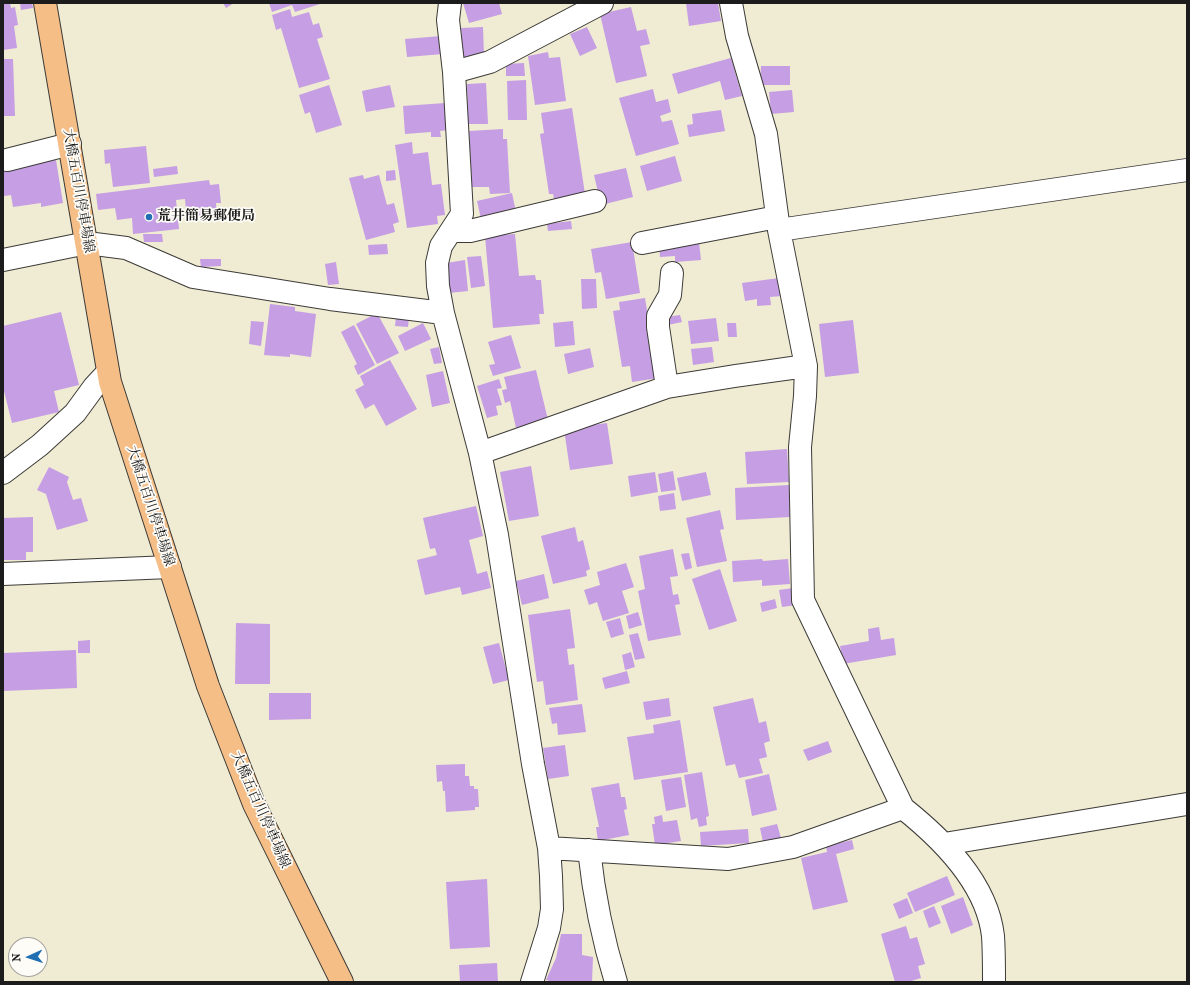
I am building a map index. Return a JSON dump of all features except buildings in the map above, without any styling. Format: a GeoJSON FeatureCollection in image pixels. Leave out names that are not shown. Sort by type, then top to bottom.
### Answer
{"type":"FeatureCollection","features":[{"type":"Feature","properties":{"kind":"main road","name":"大橋五百川停車場線"},"geometry":{"type":"LineString","coordinates":[[45,3],[110,382],[208,686],[254,804],[342,982]]}},
{"type":"Feature","properties":{"kind":"street"},"geometry":{"type":"LineString","coordinates":[[450,3],[448,20],[454,72],[462,214],[441,246],[437,263],[438,286],[442,313],[480,453],[497,535],[536,784],[549,848],[552,909],[549,928],[532,982]]}},
{"type":"Feature","properties":{"kind":"street"},"geometry":{"type":"LineString","coordinates":[[731,3],[737,36],[766,134],[778,223],[806,366],[805,396],[800,447],[803,600],[903,808],[944,844],[963,867],[978,890],[993,935],[994,982]]}},
{"type":"Feature","properties":{"kind":"street"},"geometry":{"type":"LineString","coordinates":[[454,72],[490,62],[591,6]]}},
{"type":"Feature","properties":{"kind":"street"},"geometry":{"type":"LineString","coordinates":[[8,160],[70,144]]}},
{"type":"Feature","properties":{"kind":"street"},"geometry":{"type":"LineString","coordinates":[[642,243],[778,223],[1187,170]]}},
{"type":"Feature","properties":{"kind":"street"},"geometry":{"type":"LineString","coordinates":[[451,231],[470,231],[595,201]]}},
{"type":"Feature","properties":{"kind":"street"},"geometry":{"type":"LineString","coordinates":[[3,260],[87,243],[126,248],[193,277],[330,299],[442,313]]}},
{"type":"Feature","properties":{"kind":"street"},"geometry":{"type":"LineString","coordinates":[[667,387],[658,327],[658,316],[670,295],[672,273]]}},
{"type":"Feature","properties":{"kind":"street"},"geometry":{"type":"LineString","coordinates":[[480,453],[667,387],[806,366]]}},
{"type":"Feature","properties":{"kind":"street"},"geometry":{"type":"LineString","coordinates":[[3,473],[40,445],[75,413],[94,387],[108,372]]}},
{"type":"Feature","properties":{"kind":"street"},"geometry":{"type":"LineString","coordinates":[[3,574],[170,567]]}},
{"type":"Feature","properties":{"kind":"street"},"geometry":{"type":"LineString","coordinates":[[944,844],[1187,804]]}},
{"type":"Feature","properties":{"kind":"street"},"geometry":{"type":"LineString","coordinates":[[549,848],[728,859],[793,847],[903,808]]}},
{"type":"Feature","properties":{"kind":"street"},"geometry":{"type":"LineString","coordinates":[[589,850],[598,915],[607,955],[616,982]]}},
{"type":"Feature","properties":{"kind":"place","name":"荒井簡易郵便局"},"geometry":{"type":"Point","coordinates":[149,217]}}]}
